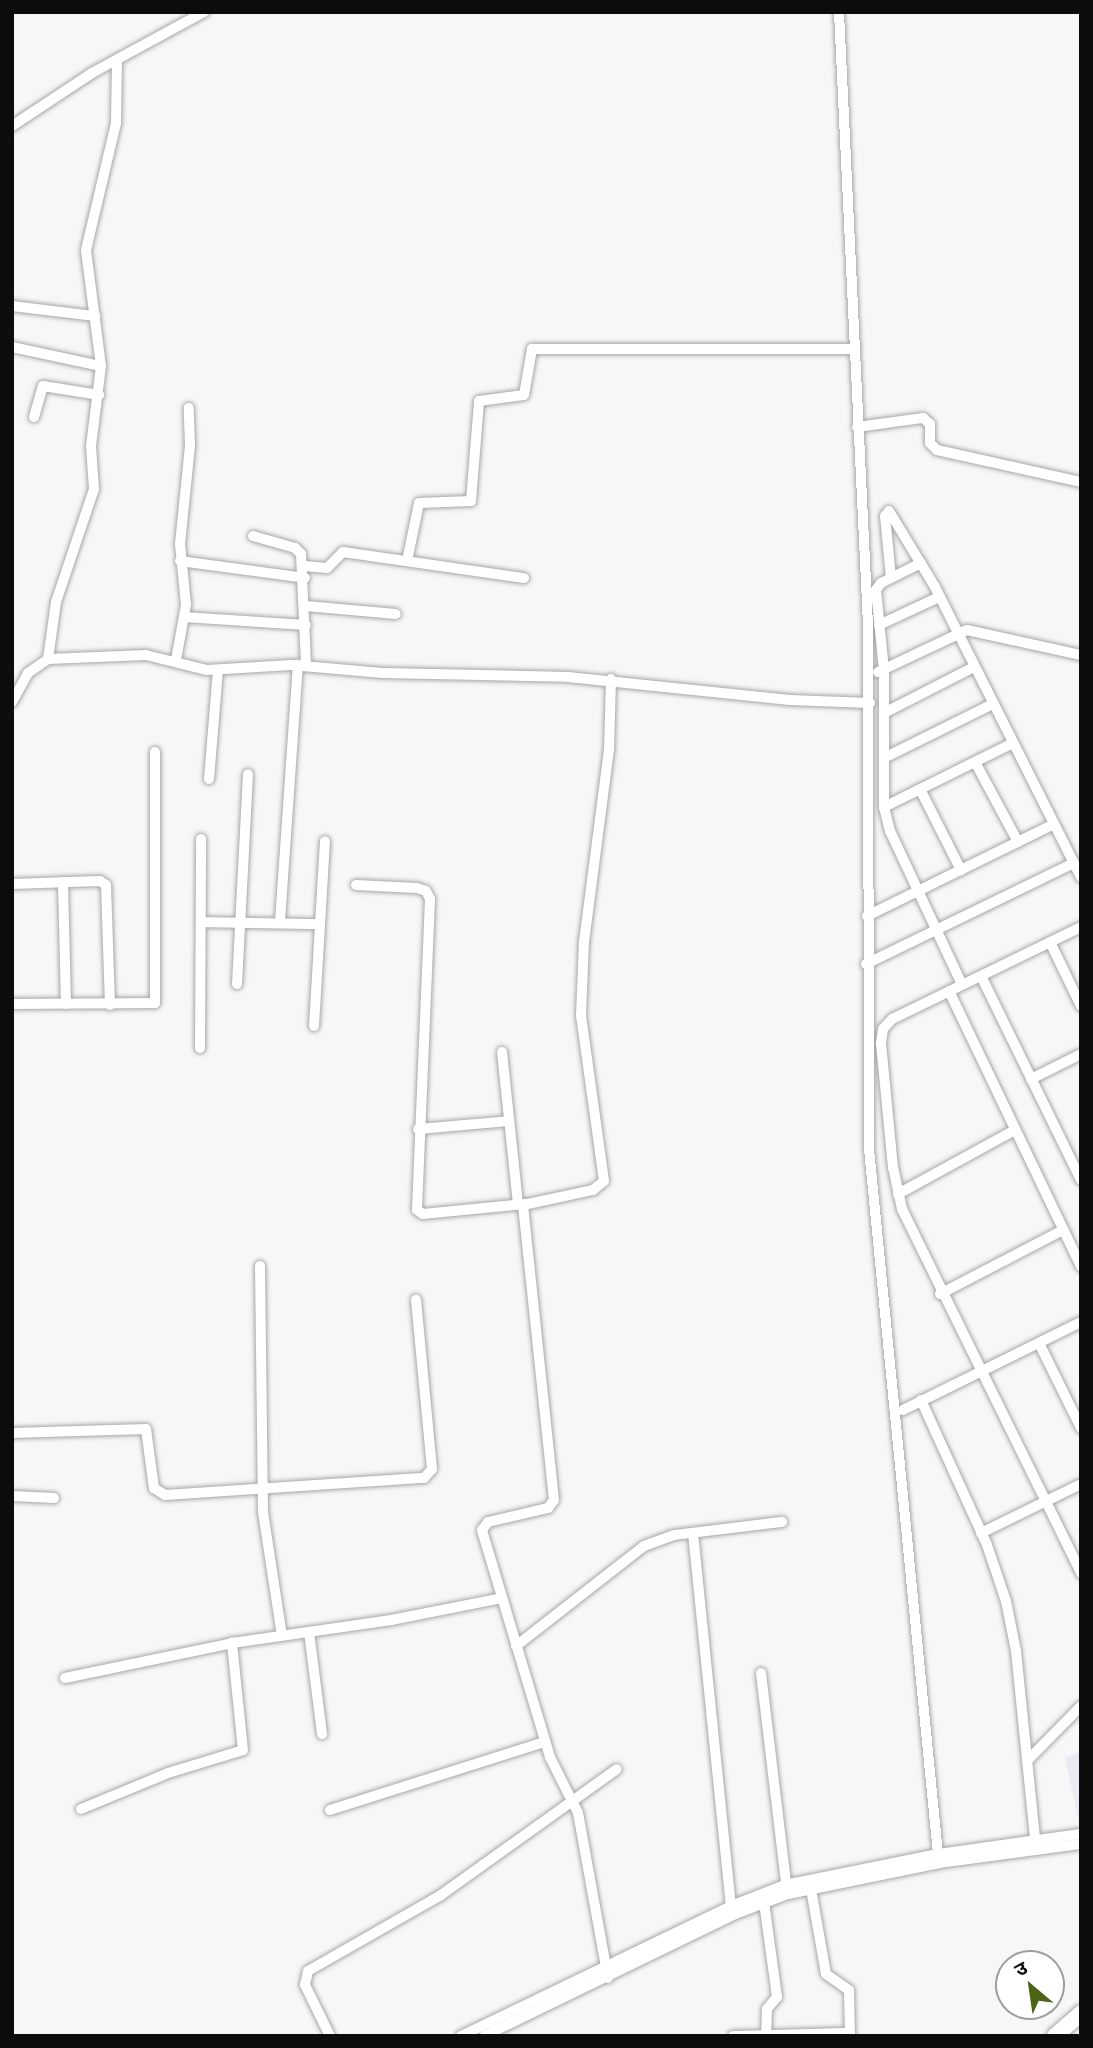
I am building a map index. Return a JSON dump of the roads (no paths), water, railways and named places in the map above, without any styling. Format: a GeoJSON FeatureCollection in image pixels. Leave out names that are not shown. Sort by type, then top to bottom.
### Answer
{"type":"FeatureCollection","features":[{"type":"Feature","properties":{"kind":"highway"},"geometry":{"type":"LineString","coordinates":[[1055,2036],[1081,2013]]}},
{"type":"Feature","properties":{"kind":"street"},"geometry":{"type":"LineString","coordinates":[[12,126],[117,60],[204,12]]}},
{"type":"Feature","properties":{"kind":"street"},"geometry":{"type":"LineString","coordinates":[[839,12],[870,703],[866,964],[873,1197],[938,1854]]}},
{"type":"Feature","properties":{"kind":"street"},"geometry":{"type":"LineString","coordinates":[[48,659],[56,602],[92,501],[91,446],[101,366],[86,250],[117,123],[117,60]]}},
{"type":"Feature","properties":{"kind":"street"},"geometry":{"type":"LineString","coordinates":[[12,306],[95,316]]}},
{"type":"Feature","properties":{"kind":"street"},"geometry":{"type":"LineString","coordinates":[[12,347],[101,366]]}},
{"type":"Feature","properties":{"kind":"street"},"geometry":{"type":"LineString","coordinates":[[407,561],[419,503],[471,501],[478,403],[485,398],[524,395],[532,349],[854,349]]}},
{"type":"Feature","properties":{"kind":"street"},"geometry":{"type":"LineString","coordinates":[[34,417],[43,386],[99,395]]}},
{"type":"Feature","properties":{"kind":"street"},"geometry":{"type":"LineString","coordinates":[[176,660],[184,617],[180,561],[189,408]]}},
{"type":"Feature","properties":{"kind":"street"},"geometry":{"type":"LineString","coordinates":[[857,427],[926,419],[930,443],[937,450],[1081,482]]}},
{"type":"Feature","properties":{"kind":"street"},"geometry":{"type":"LineString","coordinates":[[891,578],[885,516],[889,511],[939,597],[1081,877]]}},
{"type":"Feature","properties":{"kind":"street"},"geometry":{"type":"LineString","coordinates":[[253,536],[295,548],[304,566],[305,578],[306,625],[280,921]]}},
{"type":"Feature","properties":{"kind":"street"},"geometry":{"type":"LineString","coordinates":[[304,566],[327,568],[343,552],[524,578]]}},
{"type":"Feature","properties":{"kind":"street"},"geometry":{"type":"LineString","coordinates":[[180,561],[305,578]]}},
{"type":"Feature","properties":{"kind":"street"},"geometry":{"type":"LineString","coordinates":[[921,563],[876,588],[884,670],[884,807],[890,831],[961,985]]}},
{"type":"Feature","properties":{"kind":"street"},"geometry":{"type":"LineString","coordinates":[[880,625],[939,597]]}},
{"type":"Feature","properties":{"kind":"street"},"geometry":{"type":"LineString","coordinates":[[306,606],[396,614]]}},
{"type":"Feature","properties":{"kind":"street"},"geometry":{"type":"LineString","coordinates":[[184,617],[306,625]]}},
{"type":"Feature","properties":{"kind":"street"},"geometry":{"type":"LineString","coordinates":[[869,677],[967,630],[1081,655]]}},
{"type":"Feature","properties":{"kind":"street"},"geometry":{"type":"LineString","coordinates":[[12,702],[29,673],[48,659],[146,655],[176,660],[190,668],[218,670],[302,666],[383,673],[611,679],[790,700],[870,703]]}},
{"type":"Feature","properties":{"kind":"street"},"geometry":{"type":"LineString","coordinates":[[884,713],[974,667]]}},
{"type":"Feature","properties":{"kind":"street"},"geometry":{"type":"LineString","coordinates":[[209,779],[218,670]]}},
{"type":"Feature","properties":{"kind":"street"},"geometry":{"type":"LineString","coordinates":[[356,885],[417,888],[429,894],[415,1206],[419,1213],[522,1204],[593,1190],[604,1181],[580,1016],[584,942],[609,750],[611,679]]}},
{"type":"Feature","properties":{"kind":"street"},"geometry":{"type":"LineString","coordinates":[[884,758],[993,704]]}},
{"type":"Feature","properties":{"kind":"street"},"geometry":{"type":"LineString","coordinates":[[884,807],[1013,743]]}},
{"type":"Feature","properties":{"kind":"street"},"geometry":{"type":"LineString","coordinates":[[12,1004],[151,1006],[156,1002],[155,752]]}},
{"type":"Feature","properties":{"kind":"street"},"geometry":{"type":"LineString","coordinates":[[975,762],[1018,842]]}},
{"type":"Feature","properties":{"kind":"street"},"geometry":{"type":"LineString","coordinates":[[237,984],[248,774]]}},
{"type":"Feature","properties":{"kind":"street"},"geometry":{"type":"LineString","coordinates":[[920,789],[961,870]]}},
{"type":"Feature","properties":{"kind":"street"},"geometry":{"type":"LineString","coordinates":[[867,916],[1054,824]]}},
{"type":"Feature","properties":{"kind":"street"},"geometry":{"type":"LineString","coordinates":[[200,1048],[201,838]]}},
{"type":"Feature","properties":{"kind":"street"},"geometry":{"type":"LineString","coordinates":[[314,1026],[325,841]]}},
{"type":"Feature","properties":{"kind":"street"},"geometry":{"type":"LineString","coordinates":[[866,964],[1074,863]]}},
{"type":"Feature","properties":{"kind":"street"},"geometry":{"type":"LineString","coordinates":[[12,884],[63,882],[106,885],[110,1005]]}},
{"type":"Feature","properties":{"kind":"street"},"geometry":{"type":"LineString","coordinates":[[63,882],[66,1004]]}},
{"type":"Feature","properties":{"kind":"street"},"geometry":{"type":"LineString","coordinates":[[201,922],[241,920],[318,924]]}},
{"type":"Feature","properties":{"kind":"street"},"geometry":{"type":"LineString","coordinates":[[1081,927],[892,1019],[881,1035],[898,1194],[940,1294],[1081,1573]]}},
{"type":"Feature","properties":{"kind":"street"},"geometry":{"type":"LineString","coordinates":[[1050,942],[1081,1006]]}},
{"type":"Feature","properties":{"kind":"street"},"geometry":{"type":"LineString","coordinates":[[981,976],[1080,1178]]}},
{"type":"Feature","properties":{"kind":"street"},"geometry":{"type":"LineString","coordinates":[[949,991],[1081,1267]]}},
{"type":"Feature","properties":{"kind":"street"},"geometry":{"type":"LineString","coordinates":[[502,1052],[522,1204],[554,1500],[548,1508],[483,1526],[545,1742],[554,1767],[575,1802],[607,1973]]}},
{"type":"Feature","properties":{"kind":"street"},"geometry":{"type":"LineString","coordinates":[[1031,1079],[1081,1054]]}},
{"type":"Feature","properties":{"kind":"street"},"geometry":{"type":"LineString","coordinates":[[418,1129],[509,1121]]}},
{"type":"Feature","properties":{"kind":"street"},"geometry":{"type":"LineString","coordinates":[[898,1194],[1015,1130]]}},
{"type":"Feature","properties":{"kind":"street"},"geometry":{"type":"LineString","coordinates":[[940,1294],[1063,1230]]}},
{"type":"Feature","properties":{"kind":"street"},"geometry":{"type":"LineString","coordinates":[[260,1266],[263,1489],[282,1636]]}},
{"type":"Feature","properties":{"kind":"street"},"geometry":{"type":"LineString","coordinates":[[12,1433],[144,1428],[150,1435],[157,1493],[263,1489],[430,1475],[416,1300]]}},
{"type":"Feature","properties":{"kind":"street"},"geometry":{"type":"LineString","coordinates":[[903,1410],[979,1370],[1081,1322]]}},
{"type":"Feature","properties":{"kind":"street"},"geometry":{"type":"LineString","coordinates":[[1039,1343],[1081,1428]]}},
{"type":"Feature","properties":{"kind":"street"},"geometry":{"type":"LineString","coordinates":[[921,1400],[981,1533],[1012,1627],[1036,1845]]}},
{"type":"Feature","properties":{"kind":"street"},"geometry":{"type":"LineString","coordinates":[[981,1533],[1081,1484]]}},
{"type":"Feature","properties":{"kind":"street"},"geometry":{"type":"LineString","coordinates":[[12,1496],[54,1498]]}},
{"type":"Feature","properties":{"kind":"street"},"geometry":{"type":"LineString","coordinates":[[516,1646],[634,1552],[664,1538],[782,1522]]}},
{"type":"Feature","properties":{"kind":"street"},"geometry":{"type":"LineString","coordinates":[[693,1533],[731,1906]]}},
{"type":"Feature","properties":{"kind":"street"},"geometry":{"type":"LineString","coordinates":[[65,1678],[232,1643],[502,1598]]}},
{"type":"Feature","properties":{"kind":"street"},"geometry":{"type":"LineString","coordinates":[[309,1632],[322,1734]]}},
{"type":"Feature","properties":{"kind":"street"},"geometry":{"type":"LineString","coordinates":[[81,1810],[168,1773],[243,1750],[232,1643]]}},
{"type":"Feature","properties":{"kind":"street"},"geometry":{"type":"LineString","coordinates":[[761,1673],[786,1889]]}},
{"type":"Feature","properties":{"kind":"street"},"geometry":{"type":"LineString","coordinates":[[1027,1760],[1081,1706]]}},
{"type":"Feature","properties":{"kind":"street"},"geometry":{"type":"LineString","coordinates":[[330,1810],[545,1742]]}},
{"type":"Feature","properties":{"kind":"street"},"geometry":{"type":"LineString","coordinates":[[330,2036],[305,1984],[308,1971],[426,1905],[575,1802],[617,1769]]}},
{"type":"Feature","properties":{"kind":"street"},"geometry":{"type":"LineString","coordinates":[[461,2036],[764,1902],[786,1889],[811,1889],[1081,1834]]}},
{"type":"Feature","properties":{"kind":"street"},"geometry":{"type":"LineString","coordinates":[[484,2036],[731,1906],[786,1889],[938,1854],[1036,1845],[1081,1844]]}},
{"type":"Feature","properties":{"kind":"street"},"geometry":{"type":"LineString","coordinates":[[733,2036],[850,2035],[849,1990],[826,1974],[811,1889]]}},
{"type":"Feature","properties":{"kind":"street"},"geometry":{"type":"LineString","coordinates":[[764,1902],[778,1997],[766,2009],[766,2035]]}}]}
